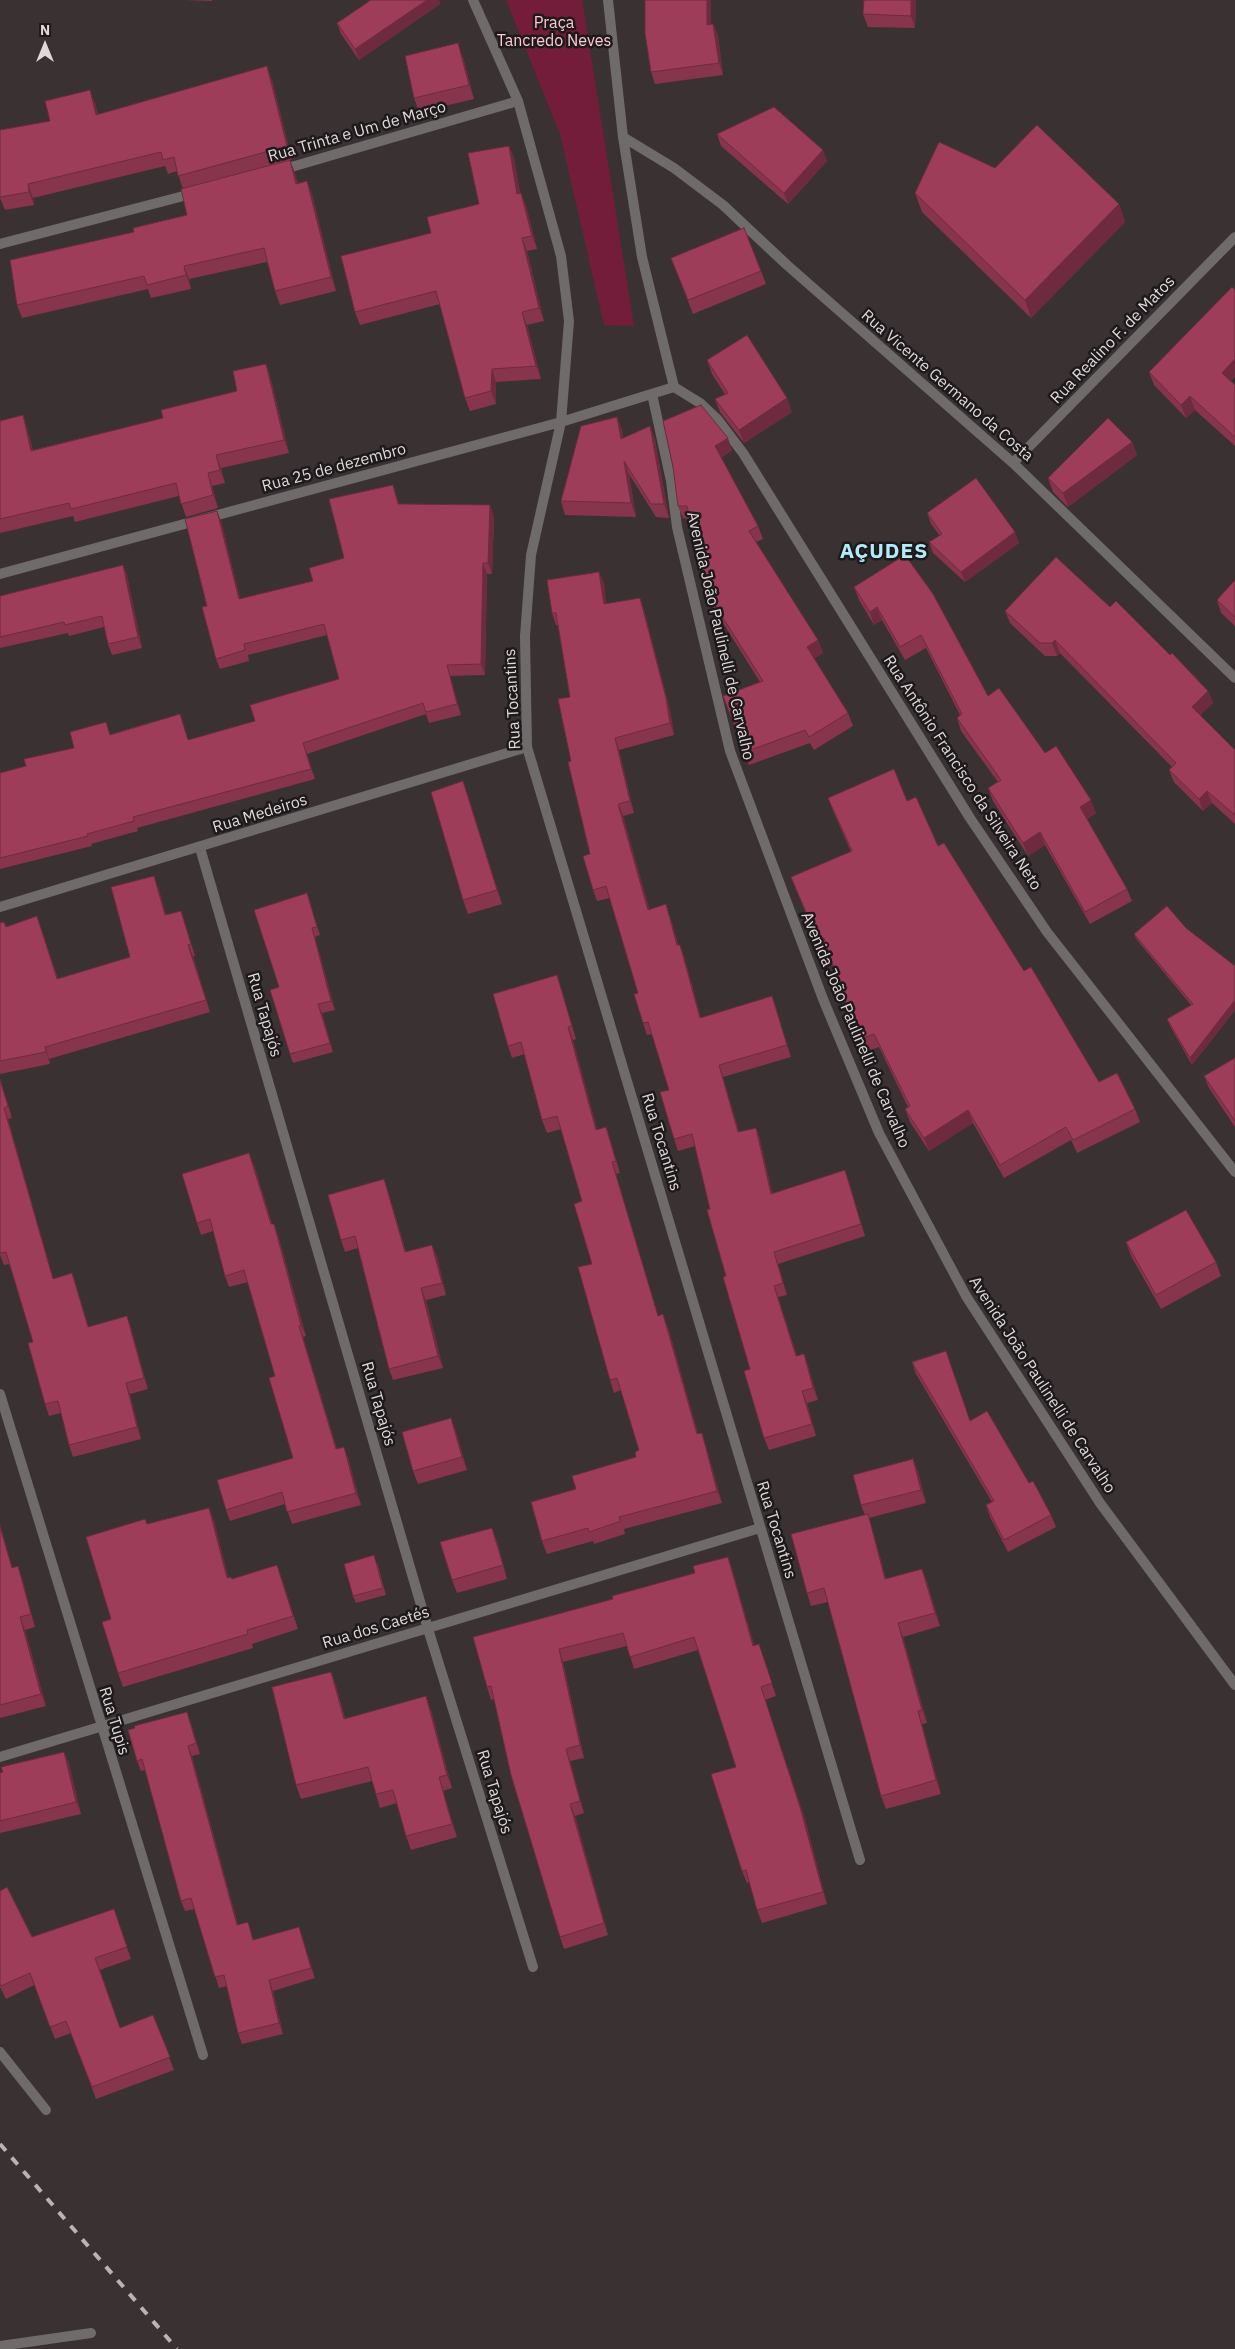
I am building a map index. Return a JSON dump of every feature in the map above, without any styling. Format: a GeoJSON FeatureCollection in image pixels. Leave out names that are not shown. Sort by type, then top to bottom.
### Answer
{"type":"FeatureCollection","features":[{"type":"Feature","properties":{"kind":"street"},"geometry":{"type":"LineString","coordinates":[[473,0],[518,102],[562,265],[569,321],[561,422]]}},
{"type":"Feature","properties":{"kind":"street"},"geometry":{"type":"LineString","coordinates":[[608,0],[623,137],[642,258],[674,387]]}},
{"type":"Feature","properties":{"kind":"street","name":"Rua Trinta e Um de Março"},"geometry":{"type":"LineString","coordinates":[[274,172],[518,102]]}},
{"type":"Feature","properties":{"kind":"street","name":"Rua Vicente Germano da Costa"},"geometry":{"type":"LineString","coordinates":[[623,137],[674,168],[723,205],[787,265],[1013,463],[1235,678]]}},
{"type":"Feature","properties":{"kind":"street"},"geometry":{"type":"LineString","coordinates":[[0,244],[208,190]]}},
{"type":"Feature","properties":{"kind":"street","name":"Rua Realino F. de Matos"},"geometry":{"type":"LineString","coordinates":[[1013,463],[1235,238]]}},
{"type":"Feature","properties":{"kind":"street","name":"Rua 25 de dezembro"},"geometry":{"type":"LineString","coordinates":[[0,574],[561,422],[674,387]]}},
{"type":"Feature","properties":{"kind":"street","name":"Rua Antônio Francisco da Silveira Neto"},"geometry":{"type":"LineString","coordinates":[[674,387],[700,403],[718,420],[742,453],[970,818],[1047,932],[1235,1172]]}},
{"type":"Feature","properties":{"kind":"street","name":"Avenida João Paulinelli de Carvalho"},"geometry":{"type":"LineString","coordinates":[[652,394],[671,481],[677,527],[730,751],[823,999],[878,1133],[966,1296],[1094,1495],[1235,1685]]}},
{"type":"Feature","properties":{"kind":"street","name":"Rua Tocantins"},"geometry":{"type":"LineString","coordinates":[[561,422],[531,555],[525,636],[527,747],[860,1860]]}},
{"type":"Feature","properties":{"kind":"street","name":"Rua Medeiros"},"geometry":{"type":"LineString","coordinates":[[0,907],[200,848],[527,747]]}},
{"type":"Feature","properties":{"kind":"street","name":"Rua Tapajós"},"geometry":{"type":"LineString","coordinates":[[200,848],[428,1629],[533,1967]]}},
{"type":"Feature","properties":{"kind":"street","name":"Rua Tupis"},"geometry":{"type":"LineString","coordinates":[[0,1394],[100,1726],[203,2055]]}},
{"type":"Feature","properties":{"kind":"street","name":"Rua dos Caetés"},"geometry":{"type":"LineString","coordinates":[[0,1757],[760,1528]]}},
{"type":"Feature","properties":{"kind":"street"},"geometry":{"type":"LineString","coordinates":[[0,2052],[46,2110]]}},
{"type":"Feature","properties":{"kind":"street"},"geometry":{"type":"LineString","coordinates":[[0,2346],[91,2333]]}},
{"type":"Feature","properties":{"kind":"green space","name":"Praça Tancredo Neves"},"geometry":{"type":"Polygon","coordinates":[[[506,0],[582,0],[634,326],[604,325],[560,134],[506,0]]]}},
{"type":"Feature","properties":{"kind":"building"},"geometry":{"type":"Polygon","coordinates":[[[371,0],[427,0],[355,49],[337,23],[371,0]]]}},
{"type":"Feature","properties":{"kind":"building"},"geometry":{"type":"Polygon","coordinates":[[[645,0],[707,0],[707,25],[713,24],[719,63],[651,72],[645,33],[645,0]]]}},
{"type":"Feature","properties":{"kind":"building"},"geometry":{"type":"Polygon","coordinates":[[[864,0],[911,0],[911,16],[863,14],[864,0]]]}},
{"type":"Feature","properties":{"kind":"building"},"geometry":{"type":"Polygon","coordinates":[[[458,43],[469,85],[414,98],[405,56],[458,43]]]}},
{"type":"Feature","properties":{"kind":"building"},"geometry":{"type":"Polygon","coordinates":[[[267,66],[287,146],[178,176],[174,157],[163,160],[161,152],[28,184],[29,192],[0,197],[0,130],[50,121],[45,101],[90,90],[96,115],[267,66]]]}},
{"type":"Feature","properties":{"kind":"building"},"geometry":{"type":"Polygon","coordinates":[[[774,107],[823,150],[784,193],[717,134],[774,107]]]}},
{"type":"Feature","properties":{"kind":"building"},"geometry":{"type":"Polygon","coordinates":[[[1037,125],[1119,204],[1025,300],[915,193],[939,142],[995,168],[1037,125]]]}},
{"type":"Feature","properties":{"kind":"building"},"geometry":{"type":"Polygon","coordinates":[[[509,146],[517,194],[521,193],[532,236],[522,238],[539,308],[522,312],[536,366],[492,369],[491,391],[465,398],[436,291],[355,312],[341,256],[431,233],[427,217],[479,204],[468,153],[509,146]]]}},
{"type":"Feature","properties":{"kind":"building"},"geometry":{"type":"Polygon","coordinates":[[[290,160],[296,184],[307,181],[331,277],[275,291],[264,248],[184,266],[186,275],[147,285],[144,276],[17,305],[10,260],[134,232],[133,228],[187,215],[181,189],[290,160]]]}},
{"type":"Feature","properties":{"kind":"building"},"geometry":{"type":"Polygon","coordinates":[[[744,228],[761,271],[688,300],[671,258],[744,228]]]}},
{"type":"Feature","properties":{"kind":"building"},"geometry":{"type":"Polygon","coordinates":[[[1232,287],[1235,290],[1235,359],[1222,373],[1235,385],[1235,437],[1190,396],[1181,405],[1149,372],[1232,287]]]}},
{"type":"Feature","properties":{"kind":"building"},"geometry":{"type":"Polygon","coordinates":[[[747,335],[787,398],[739,430],[715,399],[728,393],[707,360],[747,335]]]}},
{"type":"Feature","properties":{"kind":"building"},"geometry":{"type":"Polygon","coordinates":[[[266,364],[284,440],[216,455],[220,470],[208,473],[213,495],[181,504],[176,483],[71,509],[69,503],[0,519],[0,421],[23,415],[31,451],[163,418],[161,410],[237,391],[233,371],[266,364]]]}},
{"type":"Feature","properties":{"kind":"building"},"geometry":{"type":"Polygon","coordinates":[[[701,405],[728,438],[715,446],[758,526],[749,531],[818,640],[807,647],[848,713],[809,737],[805,730],[745,752],[723,696],[763,681],[708,594],[687,506],[678,506],[673,467],[663,421],[701,405]]]}},
{"type":"Feature","properties":{"kind":"building"},"geometry":{"type":"Polygon","coordinates":[[[617,417],[621,439],[650,426],[664,504],[651,504],[624,461],[631,503],[561,501],[581,426],[617,417]]]}},
{"type":"Feature","properties":{"kind":"building"},"geometry":{"type":"Polygon","coordinates":[[[1108,418],[1132,442],[1063,493],[1048,478],[1108,418]]]}},
{"type":"Feature","properties":{"kind":"building"},"geometry":{"type":"Polygon","coordinates":[[[976,478],[1015,532],[961,572],[929,542],[942,534],[927,513],[976,478]]]}},
{"type":"Feature","properties":{"kind":"building"},"geometry":{"type":"Polygon","coordinates":[[[393,485],[398,504],[490,505],[488,563],[483,563],[481,664],[447,665],[457,704],[426,712],[423,703],[303,743],[311,769],[133,817],[134,821],[87,834],[88,836],[0,858],[0,773],[26,766],[24,759],[74,748],[70,732],[106,722],[110,735],[180,714],[188,740],[255,721],[250,705],[339,679],[324,624],[244,644],[245,650],[216,659],[202,607],[207,606],[185,519],[217,511],[239,599],[313,581],[309,568],[344,558],[329,499],[393,485]]]}},
{"type":"Feature","properties":{"kind":"building"},"geometry":{"type":"Polygon","coordinates":[[[905,555],[933,594],[988,696],[999,688],[1045,753],[1056,746],[1091,800],[1080,807],[1127,889],[1085,912],[1040,832],[1023,843],[988,788],[1001,780],[957,718],[962,714],[921,635],[900,647],[877,607],[870,612],[854,587],[905,555]]]}},
{"type":"Feature","properties":{"kind":"building"},"geometry":{"type":"Polygon","coordinates":[[[1056,557],[1110,607],[1116,601],[1170,655],[1172,653],[1208,691],[1192,707],[1235,750],[1235,815],[1207,791],[1199,799],[1169,770],[1176,763],[1055,640],[1052,643],[1040,643],[1005,611],[1056,557]]]}},
{"type":"Feature","properties":{"kind":"building"},"geometry":{"type":"Polygon","coordinates":[[[123,565],[138,637],[108,644],[102,616],[65,625],[64,622],[0,637],[0,596],[123,565]]]}},
{"type":"Feature","properties":{"kind":"building"},"geometry":{"type":"Polygon","coordinates":[[[599,572],[604,604],[640,598],[666,698],[670,723],[615,738],[630,801],[618,804],[648,910],[666,904],[677,945],[680,945],[700,1018],[772,996],[787,1045],[719,1065],[738,1132],[756,1128],[771,1194],[845,1170],[861,1224],[774,1252],[783,1283],[774,1286],[796,1356],[804,1354],[813,1388],[802,1391],[812,1424],[764,1438],[744,1371],[750,1369],[723,1277],[726,1276],[707,1210],[710,1209],[692,1134],[674,1139],[660,1092],[669,1090],[648,1022],[643,1023],[634,994],[638,993],[606,886],[593,890],[583,856],[590,854],[568,762],[571,761],[558,699],[570,697],[556,613],[552,613],[547,580],[599,572]]]}},
{"type":"Feature","properties":{"kind":"building"},"geometry":{"type":"Polygon","coordinates":[[[1235,580],[1235,617],[1217,600],[1235,580]]]}},
{"type":"Feature","properties":{"kind":"building"},"geometry":{"type":"Polygon","coordinates":[[[894,769],[907,801],[916,797],[938,846],[944,843],[1024,971],[1031,967],[1099,1082],[1117,1073],[1135,1109],[1073,1140],[1066,1127],[1000,1165],[968,1110],[924,1138],[905,1109],[910,1106],[874,1034],[858,1040],[824,938],[818,940],[791,877],[852,851],[828,798],[894,769]]]}},
{"type":"Feature","properties":{"kind":"building"},"geometry":{"type":"Polygon","coordinates":[[[463,781],[497,890],[463,900],[431,792],[463,781]]]}},
{"type":"Feature","properties":{"kind":"building"},"geometry":{"type":"Polygon","coordinates":[[[154,876],[165,915],[181,911],[191,944],[188,945],[206,1000],[45,1047],[46,1052],[0,1061],[0,923],[4,922],[6,927],[37,916],[57,979],[130,957],[111,887],[154,876]]]}},
{"type":"Feature","properties":{"kind":"building"},"geometry":{"type":"Polygon","coordinates":[[[307,893],[317,927],[312,928],[331,1001],[318,1004],[330,1043],[290,1054],[270,990],[279,987],[254,910],[307,893]]]}},
{"type":"Feature","properties":{"kind":"building"},"geometry":{"type":"Polygon","coordinates":[[[1167,906],[1186,928],[1235,966],[1235,1000],[1190,1058],[1167,1019],[1193,1004],[1134,934],[1167,906]]]}},
{"type":"Feature","properties":{"kind":"building"},"geometry":{"type":"Polygon","coordinates":[[[557,975],[572,1026],[568,1027],[596,1130],[606,1127],[616,1161],[612,1162],[658,1316],[663,1314],[697,1434],[702,1433],[717,1491],[619,1517],[621,1521],[589,1532],[588,1528],[542,1541],[531,1502],[576,1489],[572,1476],[636,1457],[635,1452],[639,1450],[617,1378],[610,1380],[578,1267],[592,1264],[574,1204],[582,1201],[557,1116],[542,1120],[521,1042],[508,1046],[493,994],[557,975]]]}},
{"type":"Feature","properties":{"kind":"building"},"geometry":{"type":"Polygon","coordinates":[[[1235,1058],[1235,1121],[1204,1076],[1235,1058]]]}},
{"type":"Feature","properties":{"kind":"building"},"geometry":{"type":"Polygon","coordinates":[[[0,1080],[8,1106],[4,1108],[53,1279],[72,1273],[88,1327],[127,1316],[144,1378],[126,1383],[137,1427],[69,1445],[58,1401],[45,1404],[28,1343],[33,1342],[6,1252],[0,1253],[0,1080]]]}},
{"type":"Feature","properties":{"kind":"building"},"geometry":{"type":"Polygon","coordinates":[[[249,1153],[271,1224],[274,1224],[301,1325],[299,1326],[336,1449],[344,1447],[356,1493],[287,1512],[282,1492],[226,1510],[217,1480],[293,1458],[269,1378],[275,1376],[244,1270],[225,1276],[210,1219],[197,1223],[182,1174],[249,1153]]]}},
{"type":"Feature","properties":{"kind":"building"},"geometry":{"type":"Polygon","coordinates":[[[384,1179],[405,1252],[432,1245],[442,1283],[421,1288],[438,1356],[389,1369],[355,1236],[341,1240],[328,1195],[384,1179]]]}},
{"type":"Feature","properties":{"kind":"building"},"geometry":{"type":"Polygon","coordinates":[[[1186,1210],[1216,1262],[1156,1295],[1126,1242],[1186,1210]]]}},
{"type":"Feature","properties":{"kind":"building"},"geometry":{"type":"Polygon","coordinates":[[[946,1351],[970,1421],[987,1411],[1029,1483],[1033,1481],[1051,1515],[1004,1540],[986,1505],[994,1501],[912,1362],[946,1351]]]}},
{"type":"Feature","properties":{"kind":"building"},"geometry":{"type":"Polygon","coordinates":[[[451,1418],[462,1457],[413,1471],[402,1432],[451,1418]]]}},
{"type":"Feature","properties":{"kind":"building"},"geometry":{"type":"Polygon","coordinates":[[[913,1459],[921,1490],[861,1505],[853,1475],[913,1459]]]}},
{"type":"Feature","properties":{"kind":"building"},"geometry":{"type":"Polygon","coordinates":[[[209,1508],[227,1578],[231,1577],[232,1579],[277,1565],[293,1616],[247,1630],[248,1634],[118,1673],[102,1622],[111,1619],[86,1537],[145,1519],[147,1524],[209,1508]]]}},
{"type":"Feature","properties":{"kind":"building"},"geometry":{"type":"Polygon","coordinates":[[[868,1514],[885,1579],[922,1569],[935,1613],[898,1623],[922,1710],[918,1711],[936,1780],[881,1796],[824,1588],[807,1593],[791,1534],[868,1514]]]}},
{"type":"Feature","properties":{"kind":"building"},"geometry":{"type":"Polygon","coordinates":[[[0,1527],[12,1568],[18,1566],[31,1614],[20,1617],[41,1694],[0,1705],[0,1527]]]}},
{"type":"Feature","properties":{"kind":"building"},"geometry":{"type":"Polygon","coordinates":[[[492,1528],[503,1565],[452,1580],[440,1542],[492,1528]]]}},
{"type":"Feature","properties":{"kind":"building"},"geometry":{"type":"Polygon","coordinates":[[[374,1555],[383,1588],[353,1596],[344,1564],[374,1555]]]}},
{"type":"Feature","properties":{"kind":"building"},"geometry":{"type":"Polygon","coordinates":[[[728,1557],[753,1646],[759,1644],[772,1683],[761,1687],[800,1807],[823,1892],[757,1910],[746,1870],[742,1871],[711,1774],[736,1767],[694,1637],[630,1657],[623,1633],[559,1649],[580,1745],[566,1749],[580,1801],[570,1804],[604,1923],[560,1937],[511,1775],[491,1686],[487,1687],[473,1637],[613,1599],[612,1596],[695,1573],[693,1566],[728,1557]]]}},
{"type":"Feature","properties":{"kind":"building"},"geometry":{"type":"Polygon","coordinates":[[[331,1672],[344,1719],[426,1696],[447,1775],[439,1777],[452,1824],[406,1836],[393,1790],[376,1794],[368,1767],[296,1785],[272,1687],[331,1672]]]}},
{"type":"Feature","properties":{"kind":"building"},"geometry":{"type":"Polygon","coordinates":[[[187,1712],[196,1743],[188,1746],[237,1925],[248,1922],[253,1940],[299,1927],[311,1968],[269,1980],[279,2023],[238,2033],[224,1975],[215,1977],[191,1898],[181,1901],[142,1759],[137,1761],[128,1730],[135,1728],[134,1726],[187,1712]]]}},
{"type":"Feature","properties":{"kind":"building"},"geometry":{"type":"Polygon","coordinates":[[[64,1752],[76,1802],[0,1821],[0,1773],[3,1772],[1,1767],[64,1752]]]}},
{"type":"Feature","properties":{"kind":"building"},"geometry":{"type":"Polygon","coordinates":[[[7,1887],[32,1937],[114,1909],[127,1947],[95,1958],[120,2028],[153,2015],[170,2057],[92,2087],[66,2021],[50,2027],[30,1973],[1,1986],[0,1984],[0,1891],[7,1887]]]}},
{"type":"Feature","properties":{"kind":"railway"},"geometry":{"type":"LineString","coordinates":[[0,2144],[177,2349]]}},
{"type":"Feature","properties":{"kind":"district","name":"AÇUDES"},"geometry":{"type":"Point","coordinates":[884,552]}}]}
